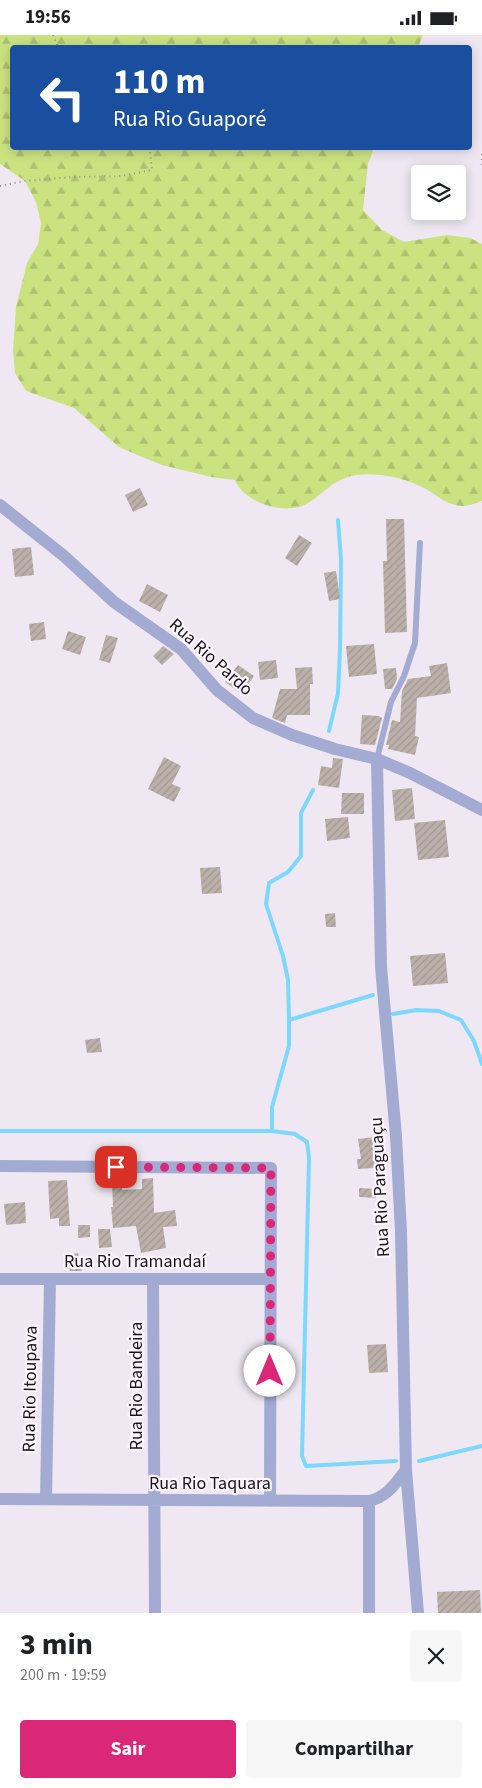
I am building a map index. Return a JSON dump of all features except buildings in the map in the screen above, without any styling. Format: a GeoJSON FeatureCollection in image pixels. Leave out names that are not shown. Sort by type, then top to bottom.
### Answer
{"type":"FeatureCollection","features":[{"type":"Feature","properties":{"kind":"street","name":"Rua Rio Pardo"},"geometry":{"type":"LineString","coordinates":[[0,505],[64,556],[114,602],[181,649],[218,690],[252,718],[292,735],[335,749],[376,759],[410,773],[482,809]]}},
{"type":"Feature","properties":{"kind":"street","name":"Rua Rio Paraguaçu"},"geometry":{"type":"LineString","coordinates":[[376,759],[381,967],[394,1105],[401,1232],[406,1470],[418,1613]]}},
{"type":"Feature","properties":{"kind":"street"},"geometry":{"type":"LineString","coordinates":[[0,1166],[271,1168],[270,1501]]}},
{"type":"Feature","properties":{"kind":"street","name":"Rua Rio Tramandaí"},"geometry":{"type":"LineString","coordinates":[[0,1279],[270,1279]]}},
{"type":"Feature","properties":{"kind":"street","name":"Rua Rio Itoupava"},"geometry":{"type":"LineString","coordinates":[[46,1499],[50,1279]]}},
{"type":"Feature","properties":{"kind":"street","name":"Rua Rio Bandeira"},"geometry":{"type":"LineString","coordinates":[[154,1279],[155,1613]]}},
{"type":"Feature","properties":{"kind":"street","name":"Rua Rio Taquara"},"geometry":{"type":"LineString","coordinates":[[0,1499],[369,1501],[380,1499],[406,1470]]}},
{"type":"Feature","properties":{"kind":"street"},"geometry":{"type":"LineString","coordinates":[[369,1501],[369,1613]]}},
{"type":"Feature","properties":{"kind":"lane"},"geometry":{"type":"LineString","coordinates":[[376,759],[391,702],[404,676],[415,643],[420,543]]}},
{"type":"Feature","properties":{"kind":"path"},"geometry":{"type":"LineString","coordinates":[[0,186],[44,180],[122,176],[152,170],[150,150]]}},
{"type":"Feature","properties":{"kind":"path"},"geometry":{"type":"LineString","coordinates":[[482,154],[482,165]]}},
{"type":"Feature","properties":{"kind":"green space"},"geometry":{"type":"Polygon","coordinates":[[[0,35],[423,35],[419,45],[10,45],[10,150],[373,150],[368,164],[363,210],[382,230],[404,242],[447,235],[470,238],[482,244],[482,501],[458,506],[410,482],[383,475],[365,474],[343,479],[305,505],[294,508],[281,508],[263,504],[246,495],[235,480],[211,477],[162,465],[119,447],[74,408],[26,391],[15,373],[13,351],[16,307],[27,263],[38,244],[41,223],[36,202],[25,181],[0,164],[0,35]]]}},
{"type":"Feature","properties":{"kind":"waterway"},"geometry":{"type":"LineString","coordinates":[[329,731],[338,693],[340,649],[341,560],[338,520]]}},
{"type":"Feature","properties":{"kind":"waterway"},"geometry":{"type":"LineString","coordinates":[[289,1020],[288,980],[283,956],[266,904],[269,883],[288,872],[301,856],[301,813],[313,790]]}},
{"type":"Feature","properties":{"kind":"waterway"},"geometry":{"type":"LineString","coordinates":[[272,1131],[272,1107],[289,1046],[289,1020],[373,995]]}},
{"type":"Feature","properties":{"kind":"waterway"},"geometry":{"type":"LineString","coordinates":[[393,1014],[416,1010],[439,1011],[461,1020],[474,1041],[482,1064]]}},
{"type":"Feature","properties":{"kind":"waterway"},"geometry":{"type":"LineString","coordinates":[[0,1131],[272,1131],[295,1134],[307,1142],[309,1158],[302,1456],[306,1466],[396,1461]]}},
{"type":"Feature","properties":{"kind":"waterway"},"geometry":{"type":"LineString","coordinates":[[419,1461],[482,1446]]}},
{"type":"Feature","properties":{"kind":"route"},"geometry":{"type":"LineString","coordinates":[[116,1167],[271,1168],[270,1371]]}}]}
